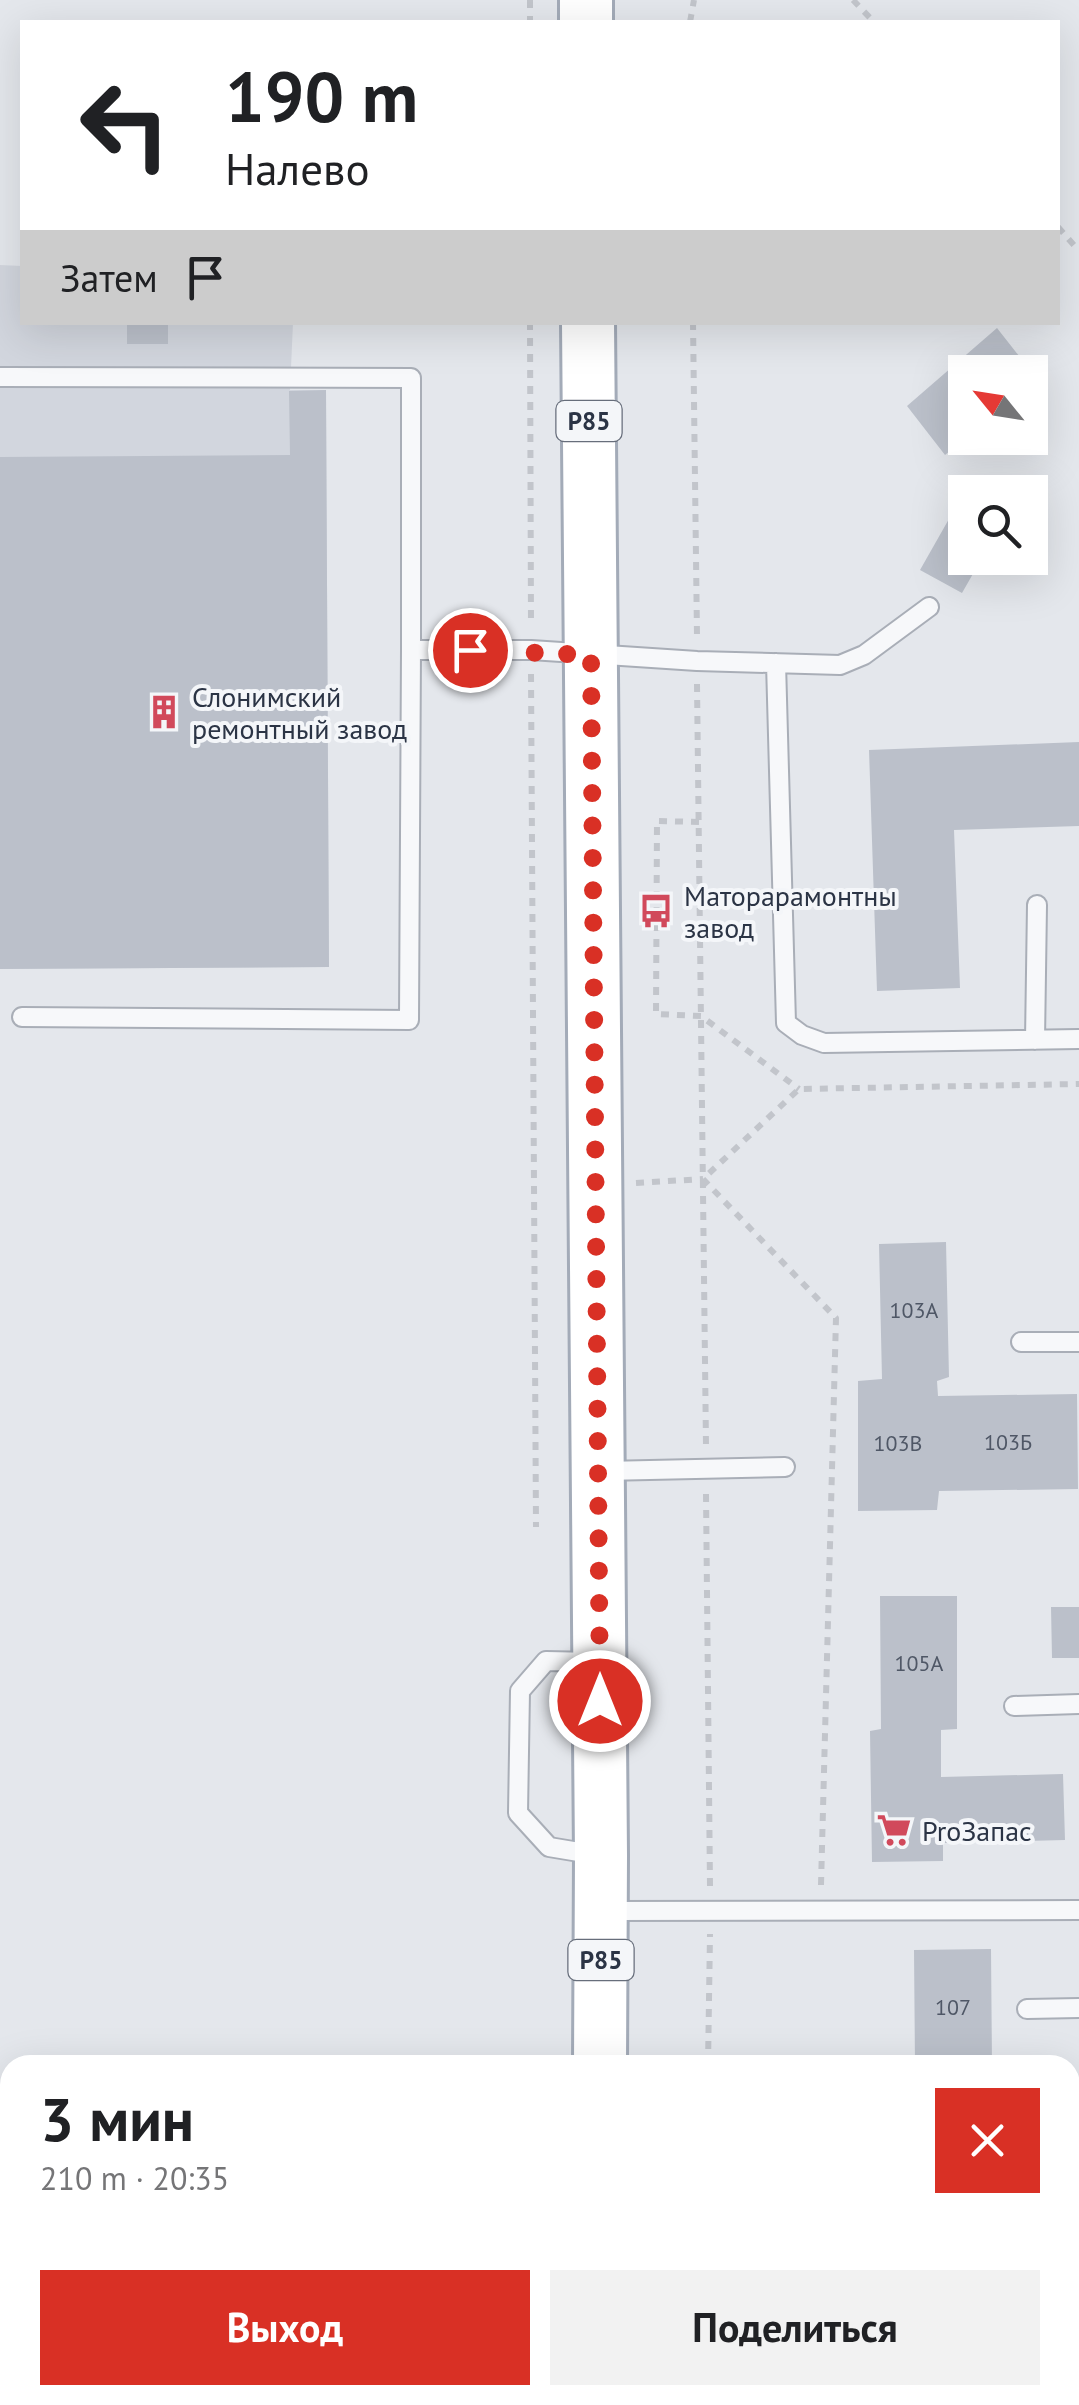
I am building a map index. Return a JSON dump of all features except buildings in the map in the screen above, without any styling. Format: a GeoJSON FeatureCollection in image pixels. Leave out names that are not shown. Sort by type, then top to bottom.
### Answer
{"type":"FeatureCollection","features":[{"type":"Feature","properties":{"kind":"main road","name":"Р85"},"geometry":{"type":"LineString","coordinates":[[588,325],[600,2055]]}},
{"type":"Feature","properties":{"kind":"lane"},"geometry":{"type":"LineString","coordinates":[[0,378],[411,378],[409,1020],[22,1017]]}},
{"type":"Feature","properties":{"kind":"lane"},"geometry":{"type":"LineString","coordinates":[[411,650],[531,650],[697,661],[840,664],[864,655],[929,607]]}},
{"type":"Feature","properties":{"kind":"lane"},"geometry":{"type":"LineString","coordinates":[[776,663],[786,1023],[802,1035],[824,1043],[1079,1039]]}},
{"type":"Feature","properties":{"kind":"lane"},"geometry":{"type":"LineString","coordinates":[[1035,1040],[1037,905]]}},
{"type":"Feature","properties":{"kind":"lane"},"geometry":{"type":"LineString","coordinates":[[1020,1342],[1079,1342]]}},
{"type":"Feature","properties":{"kind":"lane"},"geometry":{"type":"LineString","coordinates":[[598,1471],[785,1467]]}},
{"type":"Feature","properties":{"kind":"lane"},"geometry":{"type":"LineString","coordinates":[[600,1662],[546,1662],[520,1691],[518,1813],[549,1847],[601,1856]]}},
{"type":"Feature","properties":{"kind":"lane"},"geometry":{"type":"LineString","coordinates":[[1014,1706],[1079,1704]]}},
{"type":"Feature","properties":{"kind":"lane"},"geometry":{"type":"LineString","coordinates":[[601,1911],[1079,1910]]}},
{"type":"Feature","properties":{"kind":"lane"},"geometry":{"type":"LineString","coordinates":[[1027,2009],[1079,2008]]}},
{"type":"Feature","properties":{"kind":"path"},"geometry":{"type":"LineString","coordinates":[[853,0],[872,20]]}},
{"type":"Feature","properties":{"kind":"path"},"geometry":{"type":"LineString","coordinates":[[1060,229],[1079,251]]}},
{"type":"Feature","properties":{"kind":"path"},"geometry":{"type":"LineString","coordinates":[[530,325],[536,1527]]}},
{"type":"Feature","properties":{"kind":"path"},"geometry":{"type":"LineString","coordinates":[[693,325],[710,1912],[708,2055]]}},
{"type":"Feature","properties":{"kind":"path"},"geometry":{"type":"LineString","coordinates":[[699,822],[656,822],[656,1014],[701,1016],[799,1089],[1079,1084]]}},
{"type":"Feature","properties":{"kind":"path"},"geometry":{"type":"LineString","coordinates":[[644,1182],[703,1178],[799,1089]]}},
{"type":"Feature","properties":{"kind":"path"},"geometry":{"type":"LineString","coordinates":[[703,1178],[836,1318],[820,1912]]}},
{"type":"Feature","properties":{"kind":"shaded area","name":"Слонимский ремонтный завод"},"geometry":{"type":"Polygon","coordinates":[[[0,265],[20,266],[20,325],[293,325],[290,390],[326,390],[329,967],[0,969],[0,265]]]}},
{"type":"Feature","properties":{"kind":"place","name":"Слонимский ремонтный завод"},"geometry":{"type":"Point","coordinates":[164,712]}},
{"type":"Feature","properties":{"kind":"place","name":"Маторарамонтны завод"},"geometry":{"type":"Point","coordinates":[656,911]}},
{"type":"Feature","properties":{"kind":"place","name":"ProЗапас"},"geometry":{"type":"Point","coordinates":[894,1830]}},
{"type":"Feature","properties":{"kind":"route"},"geometry":{"type":"LineString","coordinates":[[470,650],[591,655],[600,1701]]}}]}
